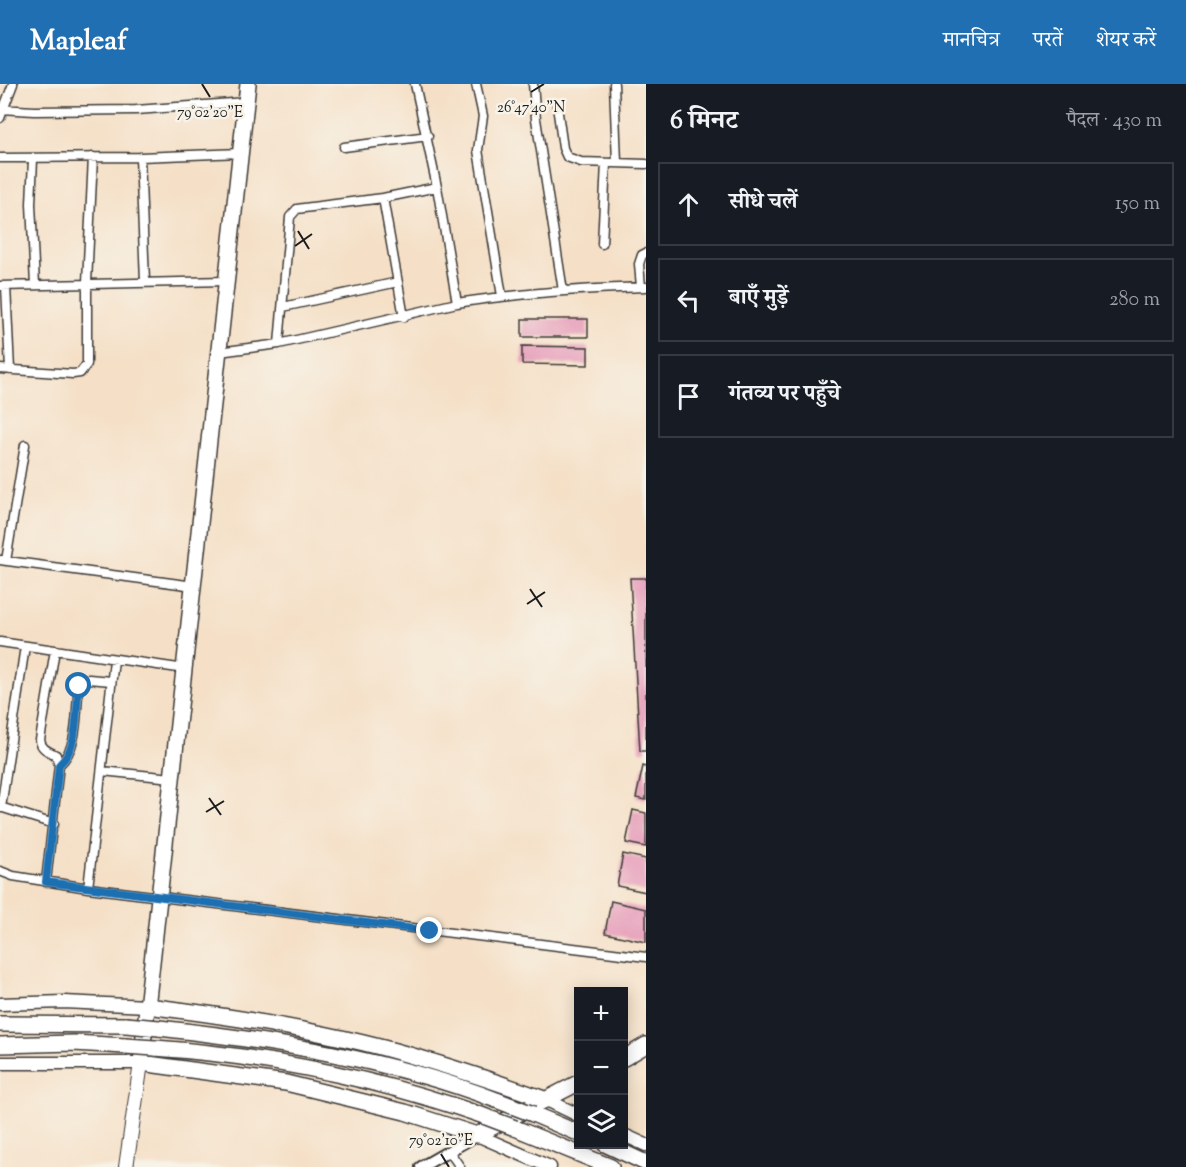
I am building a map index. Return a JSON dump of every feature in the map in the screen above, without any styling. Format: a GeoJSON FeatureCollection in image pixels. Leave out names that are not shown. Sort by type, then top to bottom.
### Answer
{"type":"FeatureCollection","features":[{"type":"Feature","properties":{"kind":"highway"},"geometry":{"type":"LineString","coordinates":[[248,84],[185,669],[157,897],[141,1062],[285,1083],[405,1112],[477,1135],[574,1086]]}},
{"type":"Feature","properties":{"kind":"highway"},"geometry":{"type":"LineString","coordinates":[[147,1006],[279,1025],[393,1051],[547,1100]]}},
{"type":"Feature","properties":{"kind":"highway"},"geometry":{"type":"LineString","coordinates":[[0,1024],[126,1025],[276,1042],[436,1080],[499,1101],[574,1131]]}},
{"type":"Feature","properties":{"kind":"highway"},"geometry":{"type":"LineString","coordinates":[[0,1045],[74,1043],[125,1046],[213,1052],[291,1064],[374,1082],[439,1100],[481,1114],[611,1167]]}},
{"type":"Feature","properties":{"kind":"highway"},"geometry":{"type":"LineString","coordinates":[[628,1056],[646,1045]]}},
{"type":"Feature","properties":{"kind":"highway"},"geometry":{"type":"LineString","coordinates":[[616,1149],[646,1163]]}},
{"type":"Feature","properties":{"kind":"main road"},"geometry":{"type":"LineString","coordinates":[[0,1004],[64,1002],[147,1006]]}},
{"type":"Feature","properties":{"kind":"main road"},"geometry":{"type":"LineString","coordinates":[[0,1063],[141,1062],[126,1167]]}},
{"type":"Feature","properties":{"kind":"main road"},"geometry":{"type":"LineString","coordinates":[[547,1100],[574,1112]]}},
{"type":"Feature","properties":{"kind":"main road"},"geometry":{"type":"LineString","coordinates":[[477,1135],[526,1162],[550,1167]]}},
{"type":"Feature","properties":{"kind":"main road"},"geometry":{"type":"LineString","coordinates":[[628,1137],[646,1146]]}},
{"type":"Feature","properties":{"kind":"street"},"geometry":{"type":"LineString","coordinates":[[13,84],[1,112],[136,110],[246,102]]}},
{"type":"Feature","properties":{"kind":"street"},"geometry":{"type":"LineString","coordinates":[[415,84],[438,187],[457,303]]}},
{"type":"Feature","properties":{"kind":"street"},"geometry":{"type":"LineString","coordinates":[[476,84],[483,116],[478,150],[502,296]]}},
{"type":"Feature","properties":{"kind":"street"},"geometry":{"type":"LineString","coordinates":[[533,84],[536,119],[563,291]]}},
{"type":"Feature","properties":{"kind":"street"},"geometry":{"type":"LineString","coordinates":[[614,84],[617,164]]}},
{"type":"Feature","properties":{"kind":"street"},"geometry":{"type":"LineString","coordinates":[[557,106],[563,148],[567,157],[581,162],[646,164]]}},
{"type":"Feature","properties":{"kind":"street"},"geometry":{"type":"LineString","coordinates":[[344,147],[428,136]]}},
{"type":"Feature","properties":{"kind":"street"},"geometry":{"type":"LineString","coordinates":[[0,158],[140,157],[241,153]]}},
{"type":"Feature","properties":{"kind":"street"},"geometry":{"type":"LineString","coordinates":[[0,369],[73,374],[84,370],[87,364],[87,283],[93,157]]}},
{"type":"Feature","properties":{"kind":"street"},"geometry":{"type":"LineString","coordinates":[[140,157],[146,281]]}},
{"type":"Feature","properties":{"kind":"street"},"geometry":{"type":"LineString","coordinates":[[33,159],[31,204],[35,285]]}},
{"type":"Feature","properties":{"kind":"street"},"geometry":{"type":"LineString","coordinates":[[602,244],[606,163]]}},
{"type":"Feature","properties":{"kind":"street"},"geometry":{"type":"LineString","coordinates":[[279,344],[292,213],[304,208],[383,198],[438,187]]}},
{"type":"Feature","properties":{"kind":"street"},"geometry":{"type":"LineString","coordinates":[[383,198],[404,316]]}},
{"type":"Feature","properties":{"kind":"street"},"geometry":{"type":"LineString","coordinates":[[219,352],[279,344],[457,303],[502,296],[644,287],[639,264],[642,255],[646,253]]}},
{"type":"Feature","properties":{"kind":"street"},"geometry":{"type":"LineString","coordinates":[[10,370],[3,286],[226,281]]}},
{"type":"Feature","properties":{"kind":"street"},"geometry":{"type":"LineString","coordinates":[[283,307],[398,282]]}},
{"type":"Feature","properties":{"kind":"street"},"geometry":{"type":"LineString","coordinates":[[26,445],[3,561],[194,585]]}},
{"type":"Feature","properties":{"kind":"street"},"geometry":{"type":"LineString","coordinates":[[0,642],[185,669]]}},
{"type":"Feature","properties":{"kind":"street"},"geometry":{"type":"LineString","coordinates":[[25,646],[1,808],[54,824]]}},
{"type":"Feature","properties":{"kind":"street"},"geometry":{"type":"LineString","coordinates":[[46,882],[59,765],[56,755],[45,750],[40,740],[55,650]]}},
{"type":"Feature","properties":{"kind":"street"},"geometry":{"type":"LineString","coordinates":[[88,888],[114,660]]}},
{"type":"Feature","properties":{"kind":"street"},"geometry":{"type":"LineString","coordinates":[[59,765],[66,758],[72,745],[79,686],[83,680],[89,679],[111,681]]}},
{"type":"Feature","properties":{"kind":"street"},"geometry":{"type":"LineString","coordinates":[[102,771],[172,778]]}},
{"type":"Feature","properties":{"kind":"street"},"geometry":{"type":"LineString","coordinates":[[0,871],[46,882],[88,888],[646,957]]}},
{"type":"Feature","properties":{"kind":"street"},"geometry":{"type":"LineString","coordinates":[[421,1167],[477,1135]]}},
{"type":"Feature","properties":{"kind":"street"},"geometry":{"type":"LineString","coordinates":[[448,1151],[460,1167]]}},
{"type":"Feature","properties":{"kind":"building"},"geometry":{"type":"Polygon","coordinates":[[[522,319],[588,319],[588,337],[522,337],[522,319]]]}},
{"type":"Feature","properties":{"kind":"building"},"geometry":{"type":"Polygon","coordinates":[[[522,346],[588,347],[588,365],[522,364],[522,346]]]}},
{"type":"Feature","properties":{"kind":"building"},"geometry":{"type":"Polygon","coordinates":[[[630,578],[646,578],[646,751],[640,751],[630,578]]]}},
{"type":"Feature","properties":{"kind":"building"},"geometry":{"type":"Polygon","coordinates":[[[643,766],[646,767],[646,800],[636,798],[643,766]]]}},
{"type":"Feature","properties":{"kind":"building"},"geometry":{"type":"Polygon","coordinates":[[[633,810],[646,813],[646,847],[626,843],[633,810]]]}},
{"type":"Feature","properties":{"kind":"building"},"geometry":{"type":"Polygon","coordinates":[[[623,854],[646,859],[646,892],[617,886],[623,854]]]}},
{"type":"Feature","properties":{"kind":"building"},"geometry":{"type":"Polygon","coordinates":[[[611,901],[646,909],[646,942],[605,933],[611,901]]]}},
{"type":"Feature","properties":{"kind":"route"},"geometry":{"type":"LineString","coordinates":[[79,686],[72,745],[66,758],[59,765],[46,882],[430,931]]}}]}
